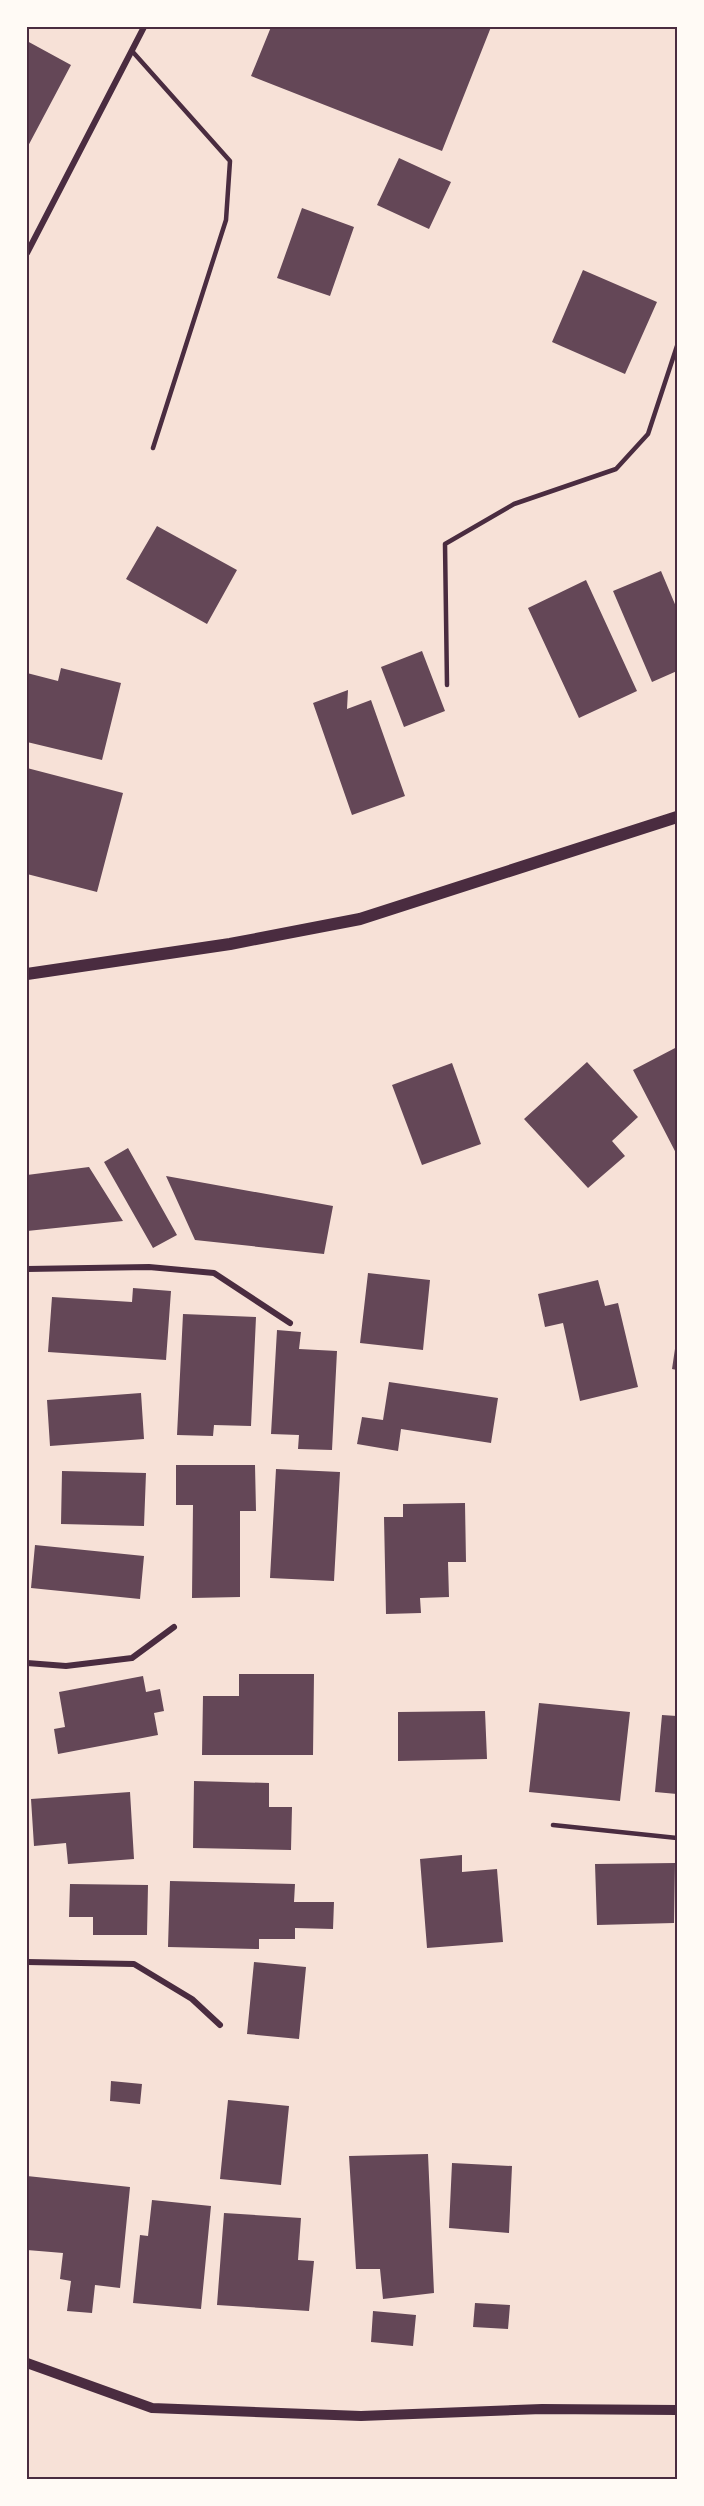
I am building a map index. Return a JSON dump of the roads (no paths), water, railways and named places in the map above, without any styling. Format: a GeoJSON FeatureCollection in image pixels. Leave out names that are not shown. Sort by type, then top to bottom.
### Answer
{"type":"FeatureCollection","features":[{"type":"Feature","properties":{"kind":"main road"},"geometry":{"type":"LineString","coordinates":[[27,974],[230,944],[360,919],[677,817]]}},
{"type":"Feature","properties":{"kind":"street"},"geometry":{"type":"LineString","coordinates":[[27,253],[144,27]]}},
{"type":"Feature","properties":{"kind":"street"},"geometry":{"type":"LineString","coordinates":[[27,1269],[149,1267],[214,1273],[290,1323]]}},
{"type":"Feature","properties":{"kind":"street"},"geometry":{"type":"LineString","coordinates":[[27,1663],[66,1666],[132,1658],[174,1627]]}},
{"type":"Feature","properties":{"kind":"street"},"geometry":{"type":"LineString","coordinates":[[27,1962],[134,1964],[192,1999],[220,2025]]}},
{"type":"Feature","properties":{"kind":"street"},"geometry":{"type":"LineString","coordinates":[[27,2363],[152,2408],[361,2416],[542,2409],[677,2410]]}},
{"type":"Feature","properties":{"kind":"lane"},"geometry":{"type":"LineString","coordinates":[[132,51],[230,160],[226,220],[153,448]]}},
{"type":"Feature","properties":{"kind":"lane"},"geometry":{"type":"LineString","coordinates":[[447,685],[445,544],[514,504],[616,470],[648,434],[677,346]]}},
{"type":"Feature","properties":{"kind":"lane"},"geometry":{"type":"LineString","coordinates":[[553,1825],[677,1838]]}}]}
